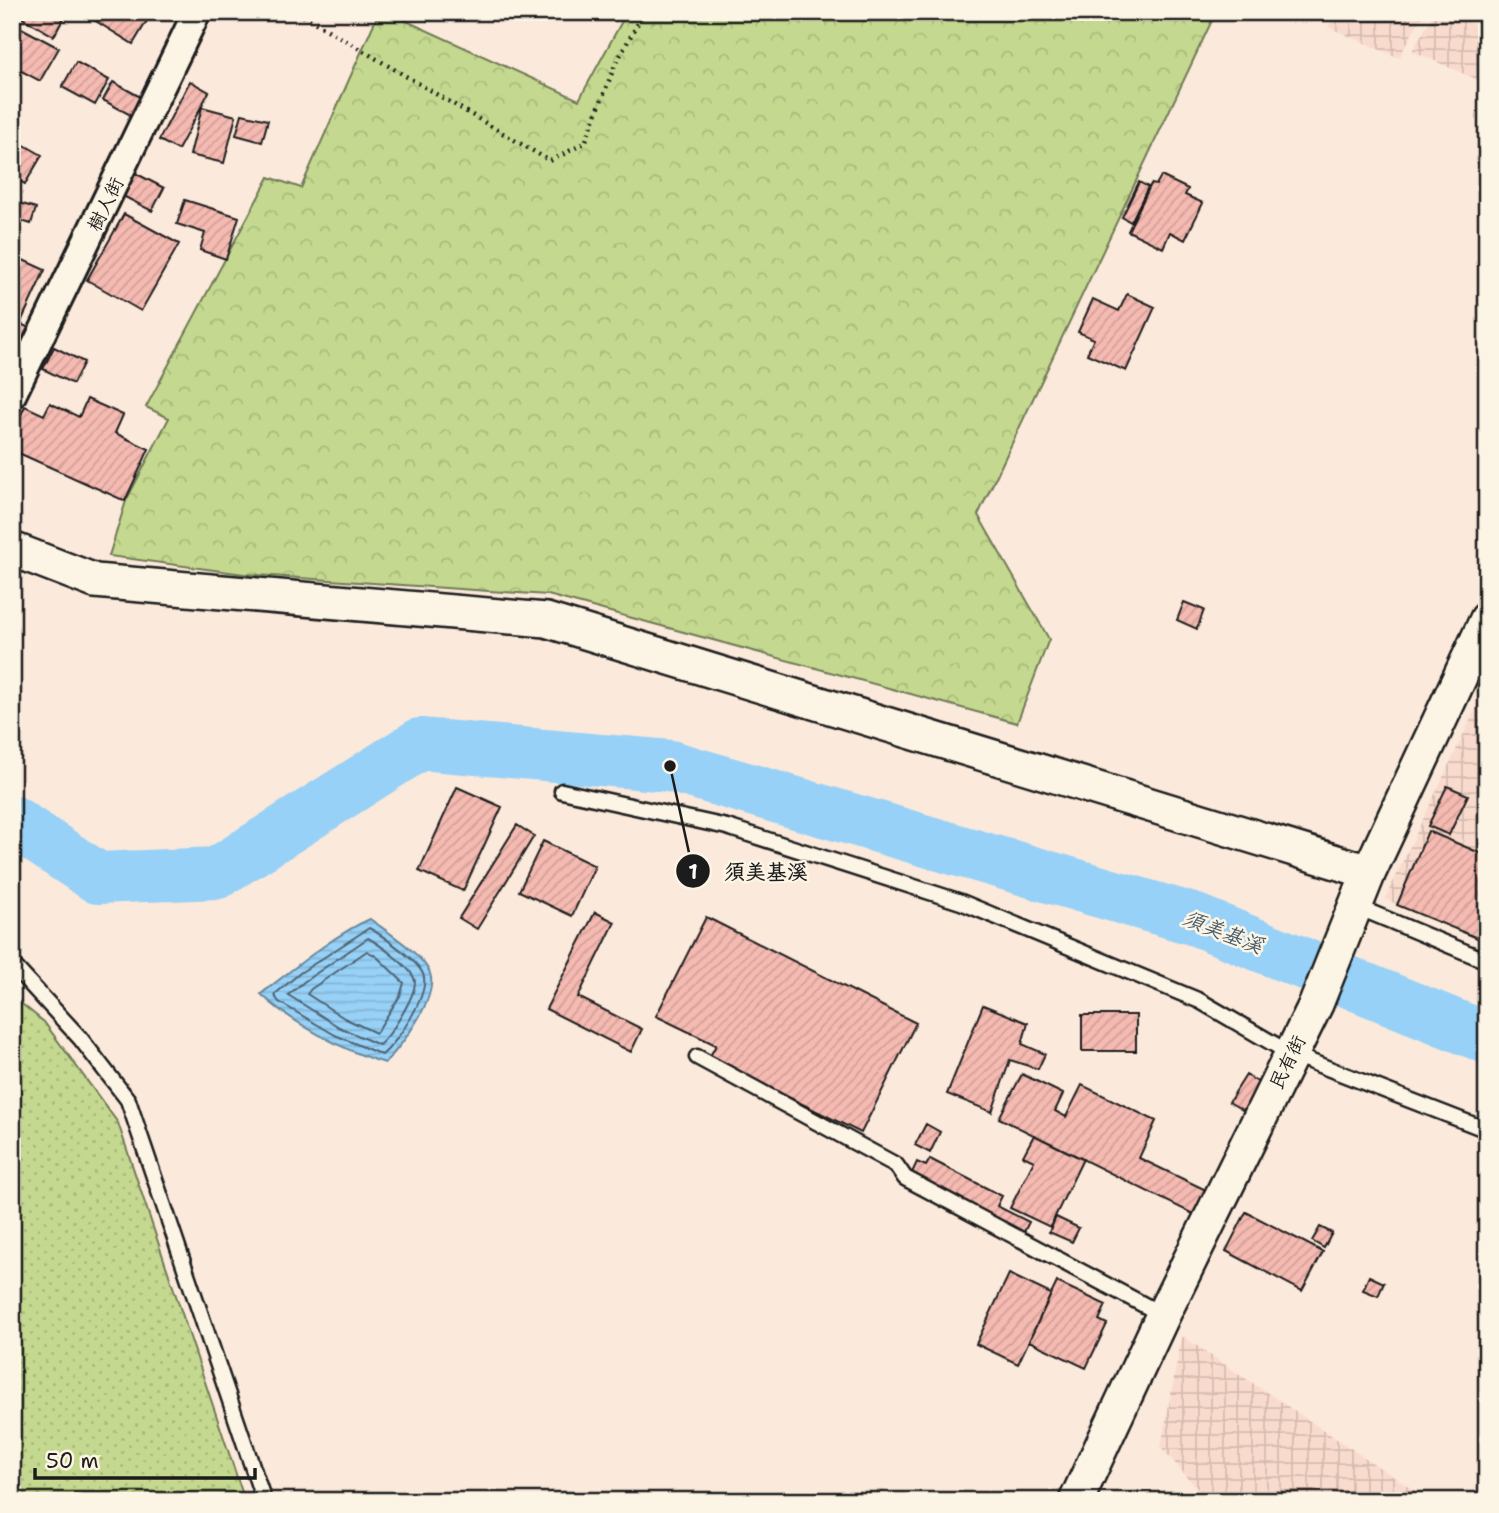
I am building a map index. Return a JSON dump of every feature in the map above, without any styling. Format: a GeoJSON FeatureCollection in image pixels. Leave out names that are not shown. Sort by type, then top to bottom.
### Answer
{"type":"FeatureCollection","features":[{"type":"Feature","properties":{"kind":"street","name":"樹人街"},"geometry":{"type":"LineString","coordinates":[[12,395],[197,12]]}},
{"type":"Feature","properties":{"kind":"street"},"geometry":{"type":"LineString","coordinates":[[12,550],[95,581],[546,620],[1369,872]]}},
{"type":"Feature","properties":{"kind":"street","name":"民有街"},"geometry":{"type":"LineString","coordinates":[[1076,1501],[1163,1315],[1316,1004],[1369,872],[1487,619]]}},
{"type":"Feature","properties":{"kind":"lane"},"geometry":{"type":"LineString","coordinates":[[562,791],[727,827],[961,902],[1200,1001],[1291,1054],[1487,1130]]}},
{"type":"Feature","properties":{"kind":"lane"},"geometry":{"type":"LineString","coordinates":[[1355,906],[1487,961]]}},
{"type":"Feature","properties":{"kind":"lane"},"geometry":{"type":"LineString","coordinates":[[12,964],[80,1038],[128,1100],[264,1501]]}},
{"type":"Feature","properties":{"kind":"lane"},"geometry":{"type":"LineString","coordinates":[[697,1056],[896,1165],[905,1178],[1163,1315]]}},
{"type":"Feature","properties":{"kind":"path"},"geometry":{"type":"LineString","coordinates":[[297,12],[550,161],[585,143],[615,65],[644,12]]}},
{"type":"Feature","properties":{"kind":"shaded area"},"geometry":{"type":"Polygon","coordinates":[[[1336,12],[1424,12],[1399,58],[1328,27],[1336,12]]]}},
{"type":"Feature","properties":{"kind":"shaded area"},"geometry":{"type":"Polygon","coordinates":[[[1435,12],[1449,12],[1487,31],[1487,84],[1412,51],[1435,12]]]}},
{"type":"Feature","properties":{"kind":"shaded area"},"geometry":{"type":"Polygon","coordinates":[[[1487,685],[1487,942],[1385,899],[1487,685]]]}},
{"type":"Feature","properties":{"kind":"shaded area"},"geometry":{"type":"Polygon","coordinates":[[[1182,1336],[1430,1501],[1208,1501],[1161,1447],[1182,1336]]]}},
{"type":"Feature","properties":{"kind":"green space"},"geometry":{"type":"Polygon","coordinates":[[[379,12],[387,12],[579,100],[627,12],[1216,12],[978,515],[1049,639],[1017,723],[548,595],[244,574],[109,556],[126,501],[169,418],[146,407],[269,177],[301,188],[379,12]]]}},
{"type":"Feature","properties":{"kind":"green space"},"geometry":{"type":"Polygon","coordinates":[[[12,996],[44,1022],[118,1123],[245,1501],[12,1501],[12,996]]]}},
{"type":"Feature","properties":{"kind":"water"},"geometry":{"type":"Polygon","coordinates":[[[370,919],[416,955],[428,969],[431,979],[430,991],[418,1019],[385,1063],[353,1052],[319,1035],[287,1015],[261,994],[328,943],[370,919]]]}},
{"type":"Feature","properties":{"kind":"building"},"geometry":{"type":"Polygon","coordinates":[[[12,12],[67,12],[54,36],[12,12]]]}},
{"type":"Feature","properties":{"kind":"building"},"geometry":{"type":"Polygon","coordinates":[[[99,12],[136,12],[148,19],[133,44],[94,20],[99,12]]]}},
{"type":"Feature","properties":{"kind":"building"},"geometry":{"type":"Polygon","coordinates":[[[12,23],[59,48],[40,81],[12,66],[12,23]]]}},
{"type":"Feature","properties":{"kind":"building"},"geometry":{"type":"Polygon","coordinates":[[[76,62],[109,80],[95,105],[62,87],[76,62]]]}},
{"type":"Feature","properties":{"kind":"building"},"geometry":{"type":"Polygon","coordinates":[[[190,81],[209,92],[178,150],[159,140],[190,81]]]}},
{"type":"Feature","properties":{"kind":"building"},"geometry":{"type":"Polygon","coordinates":[[[113,82],[146,100],[136,118],[103,100],[113,82]]]}},
{"type":"Feature","properties":{"kind":"building"},"geometry":{"type":"Polygon","coordinates":[[[202,107],[236,116],[224,163],[190,155],[202,107]]]}},
{"type":"Feature","properties":{"kind":"building"},"geometry":{"type":"Polygon","coordinates":[[[242,114],[268,120],[262,142],[236,135],[242,114]]]}},
{"type":"Feature","properties":{"kind":"building"},"geometry":{"type":"Polygon","coordinates":[[[12,138],[42,155],[25,184],[12,176],[12,138]]]}},
{"type":"Feature","properties":{"kind":"building"},"geometry":{"type":"Polygon","coordinates":[[[135,173],[164,188],[152,211],[123,196],[135,173]]]}},
{"type":"Feature","properties":{"kind":"building"},"geometry":{"type":"Polygon","coordinates":[[[1161,176],[1188,189],[1185,195],[1203,203],[1185,240],[1170,232],[1163,248],[1128,231],[1151,184],[1156,185],[1161,176]]]}},
{"type":"Feature","properties":{"kind":"building"},"geometry":{"type":"Polygon","coordinates":[[[1139,182],[1148,187],[1131,222],[1122,217],[1139,182]]]}},
{"type":"Feature","properties":{"kind":"building"},"geometry":{"type":"Polygon","coordinates":[[[185,200],[239,217],[226,259],[200,250],[205,233],[177,224],[185,200]]]}},
{"type":"Feature","properties":{"kind":"building"},"geometry":{"type":"Polygon","coordinates":[[[12,201],[36,208],[31,224],[12,218],[12,201]]]}},
{"type":"Feature","properties":{"kind":"building"},"geometry":{"type":"Polygon","coordinates":[[[124,214],[179,244],[141,311],[87,280],[124,214]]]}},
{"type":"Feature","properties":{"kind":"building"},"geometry":{"type":"Polygon","coordinates":[[[12,255],[45,270],[20,324],[35,330],[25,351],[12,345],[12,255]]]}},
{"type":"Feature","properties":{"kind":"building"},"geometry":{"type":"Polygon","coordinates":[[[1127,294],[1155,307],[1126,371],[1087,354],[1094,339],[1078,332],[1093,299],[1119,311],[1127,294]]]}},
{"type":"Feature","properties":{"kind":"building"},"geometry":{"type":"Polygon","coordinates":[[[54,347],[84,362],[73,384],[43,369],[54,347]]]}},
{"type":"Feature","properties":{"kind":"building"},"geometry":{"type":"Polygon","coordinates":[[[87,399],[123,415],[115,433],[149,449],[125,501],[12,450],[12,434],[25,406],[44,415],[50,403],[79,417],[87,399]]]}},
{"type":"Feature","properties":{"kind":"building"},"geometry":{"type":"Polygon","coordinates":[[[1184,602],[1204,610],[1197,629],[1177,620],[1184,602]]]}},
{"type":"Feature","properties":{"kind":"building"},"geometry":{"type":"Polygon","coordinates":[[[1447,786],[1468,795],[1449,835],[1428,826],[1447,786]]]}},
{"type":"Feature","properties":{"kind":"building"},"geometry":{"type":"Polygon","coordinates":[[[457,787],[502,807],[463,891],[419,871],[457,787]]]}},
{"type":"Feature","properties":{"kind":"building"},"geometry":{"type":"Polygon","coordinates":[[[517,825],[534,836],[477,929],[459,918],[517,825]]]}},
{"type":"Feature","properties":{"kind":"building"},"geometry":{"type":"Polygon","coordinates":[[[1428,831],[1487,856],[1487,942],[1397,905],[1428,831]]]}},
{"type":"Feature","properties":{"kind":"building"},"geometry":{"type":"Polygon","coordinates":[[[543,841],[595,866],[572,916],[519,891],[543,841]]]}},
{"type":"Feature","properties":{"kind":"building"},"geometry":{"type":"Polygon","coordinates":[[[595,912],[615,922],[578,997],[642,1029],[631,1052],[546,1009],[595,912]]]}},
{"type":"Feature","properties":{"kind":"building"},"geometry":{"type":"Polygon","coordinates":[[[706,917],[916,1023],[861,1133],[709,1058],[716,1045],[656,1016],[706,917]]]}},
{"type":"Feature","properties":{"kind":"building"},"geometry":{"type":"Polygon","coordinates":[[[983,1005],[1028,1023],[1022,1044],[1045,1054],[1038,1069],[1010,1060],[992,1112],[947,1094],[983,1005]]]}},
{"type":"Feature","properties":{"kind":"building"},"geometry":{"type":"Polygon","coordinates":[[[1082,1015],[1136,1015],[1136,1051],[1082,1051],[1082,1015]]]}},
{"type":"Feature","properties":{"kind":"building"},"geometry":{"type":"Polygon","coordinates":[[[1022,1074],[1063,1094],[1055,1111],[1066,1117],[1082,1085],[1156,1121],[1139,1158],[1206,1190],[1195,1215],[999,1118],[1022,1074]]]}},
{"type":"Feature","properties":{"kind":"building"},"geometry":{"type":"Polygon","coordinates":[[[1246,1075],[1261,1084],[1244,1111],[1229,1102],[1246,1075]]]}},
{"type":"Feature","properties":{"kind":"building"},"geometry":{"type":"Polygon","coordinates":[[[926,1124],[940,1132],[930,1153],[915,1145],[926,1124]]]}},
{"type":"Feature","properties":{"kind":"building"},"geometry":{"type":"Polygon","coordinates":[[[1034,1135],[1083,1159],[1050,1227],[1010,1208],[1034,1161],[1023,1156],[1034,1135]]]}},
{"type":"Feature","properties":{"kind":"building"},"geometry":{"type":"Polygon","coordinates":[[[930,1159],[1002,1196],[997,1206],[1029,1222],[1023,1234],[910,1177],[917,1162],[926,1166],[930,1159]]]}},
{"type":"Feature","properties":{"kind":"building"},"geometry":{"type":"Polygon","coordinates":[[[1246,1212],[1323,1252],[1302,1291],[1226,1251],[1246,1212]]]}},
{"type":"Feature","properties":{"kind":"building"},"geometry":{"type":"Polygon","coordinates":[[[1056,1217],[1079,1228],[1072,1242],[1049,1232],[1056,1217]]]}},
{"type":"Feature","properties":{"kind":"building"},"geometry":{"type":"Polygon","coordinates":[[[1320,1227],[1332,1233],[1324,1248],[1312,1241],[1320,1227]]]}},
{"type":"Feature","properties":{"kind":"building"},"geometry":{"type":"Polygon","coordinates":[[[1009,1274],[1051,1294],[1018,1364],[976,1344],[1009,1274]]]}},
{"type":"Feature","properties":{"kind":"building"},"geometry":{"type":"Polygon","coordinates":[[[1369,1276],[1384,1283],[1378,1296],[1363,1290],[1369,1276]]]}},
{"type":"Feature","properties":{"kind":"building"},"geometry":{"type":"Polygon","coordinates":[[[1057,1282],[1106,1305],[1099,1320],[1107,1324],[1086,1368],[1029,1341],[1057,1282]]]}},
{"type":"Feature","properties":{"kind":"waterway","name":"須美基溪"},"geometry":{"type":"LineString","coordinates":[[12,821],[98,878],[217,873],[420,744],[670,766],[1196,920],[1487,1038]]}},
{"type":"Feature","properties":{"kind":"place","name":"須美基溪"},"geometry":{"type":"Point","coordinates":[670,766]}}]}
